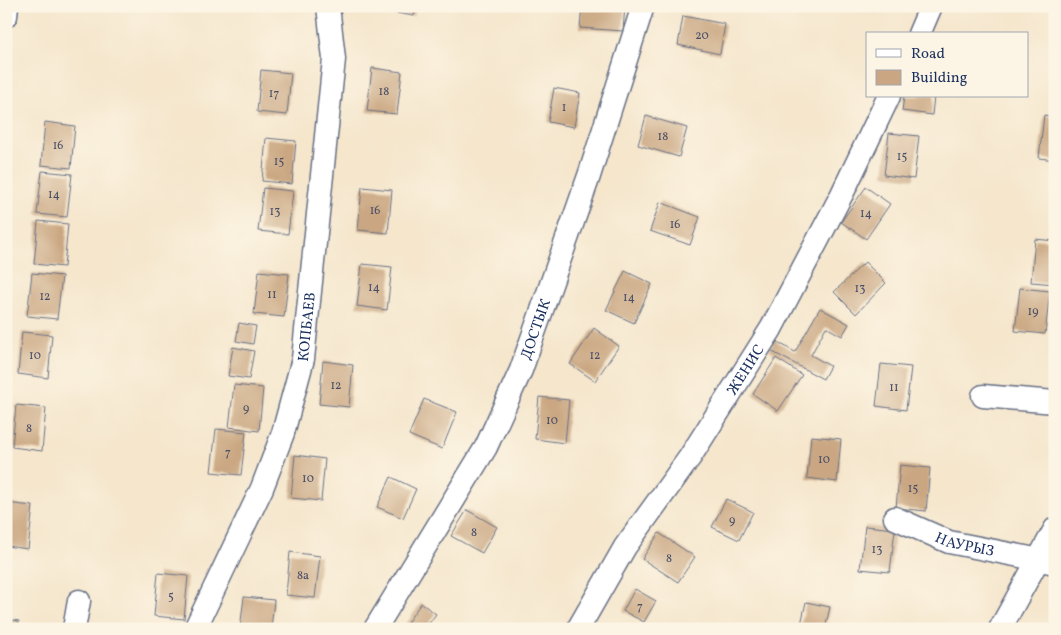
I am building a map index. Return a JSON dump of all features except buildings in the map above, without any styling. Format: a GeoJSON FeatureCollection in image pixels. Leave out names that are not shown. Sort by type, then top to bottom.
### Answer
{"type":"FeatureCollection","features":[{"type":"Feature","properties":{"kind":"street"},"geometry":{"type":"LineString","coordinates":[[6,16],[7,6]]}},
{"type":"Feature","properties":{"kind":"street","name":"КОПБАЕВ"},"geometry":{"type":"LineString","coordinates":[[195,629],[262,488],[282,433],[304,359],[334,60],[328,6]]}},
{"type":"Feature","properties":{"kind":"street","name":"ДОСТЫК"},"geometry":{"type":"LineString","coordinates":[[374,629],[486,447],[521,370],[589,176],[642,6]]}},
{"type":"Feature","properties":{"kind":"street"},"geometry":{"type":"LineString","coordinates":[[920,32],[931,6]]}},
{"type":"Feature","properties":{"kind":"street","name":"ЖЕНИС"},"geometry":{"type":"LineString","coordinates":[[578,629],[625,547],[690,457],[770,328],[842,194],[888,98]]}},
{"type":"Feature","properties":{"kind":"street"},"geometry":{"type":"LineString","coordinates":[[984,396],[1055,402]]}},
{"type":"Feature","properties":{"kind":"street","name":"НАУРЫЗ"},"geometry":{"type":"LineString","coordinates":[[895,518],[950,542],[1046,561]]}},
{"type":"Feature","properties":{"kind":"street"},"geometry":{"type":"LineString","coordinates":[[1000,629],[1046,561],[1055,529]]}},
{"type":"Feature","properties":{"kind":"street"},"geometry":{"type":"LineString","coordinates":[[74,629],[79,601]]}}]}
